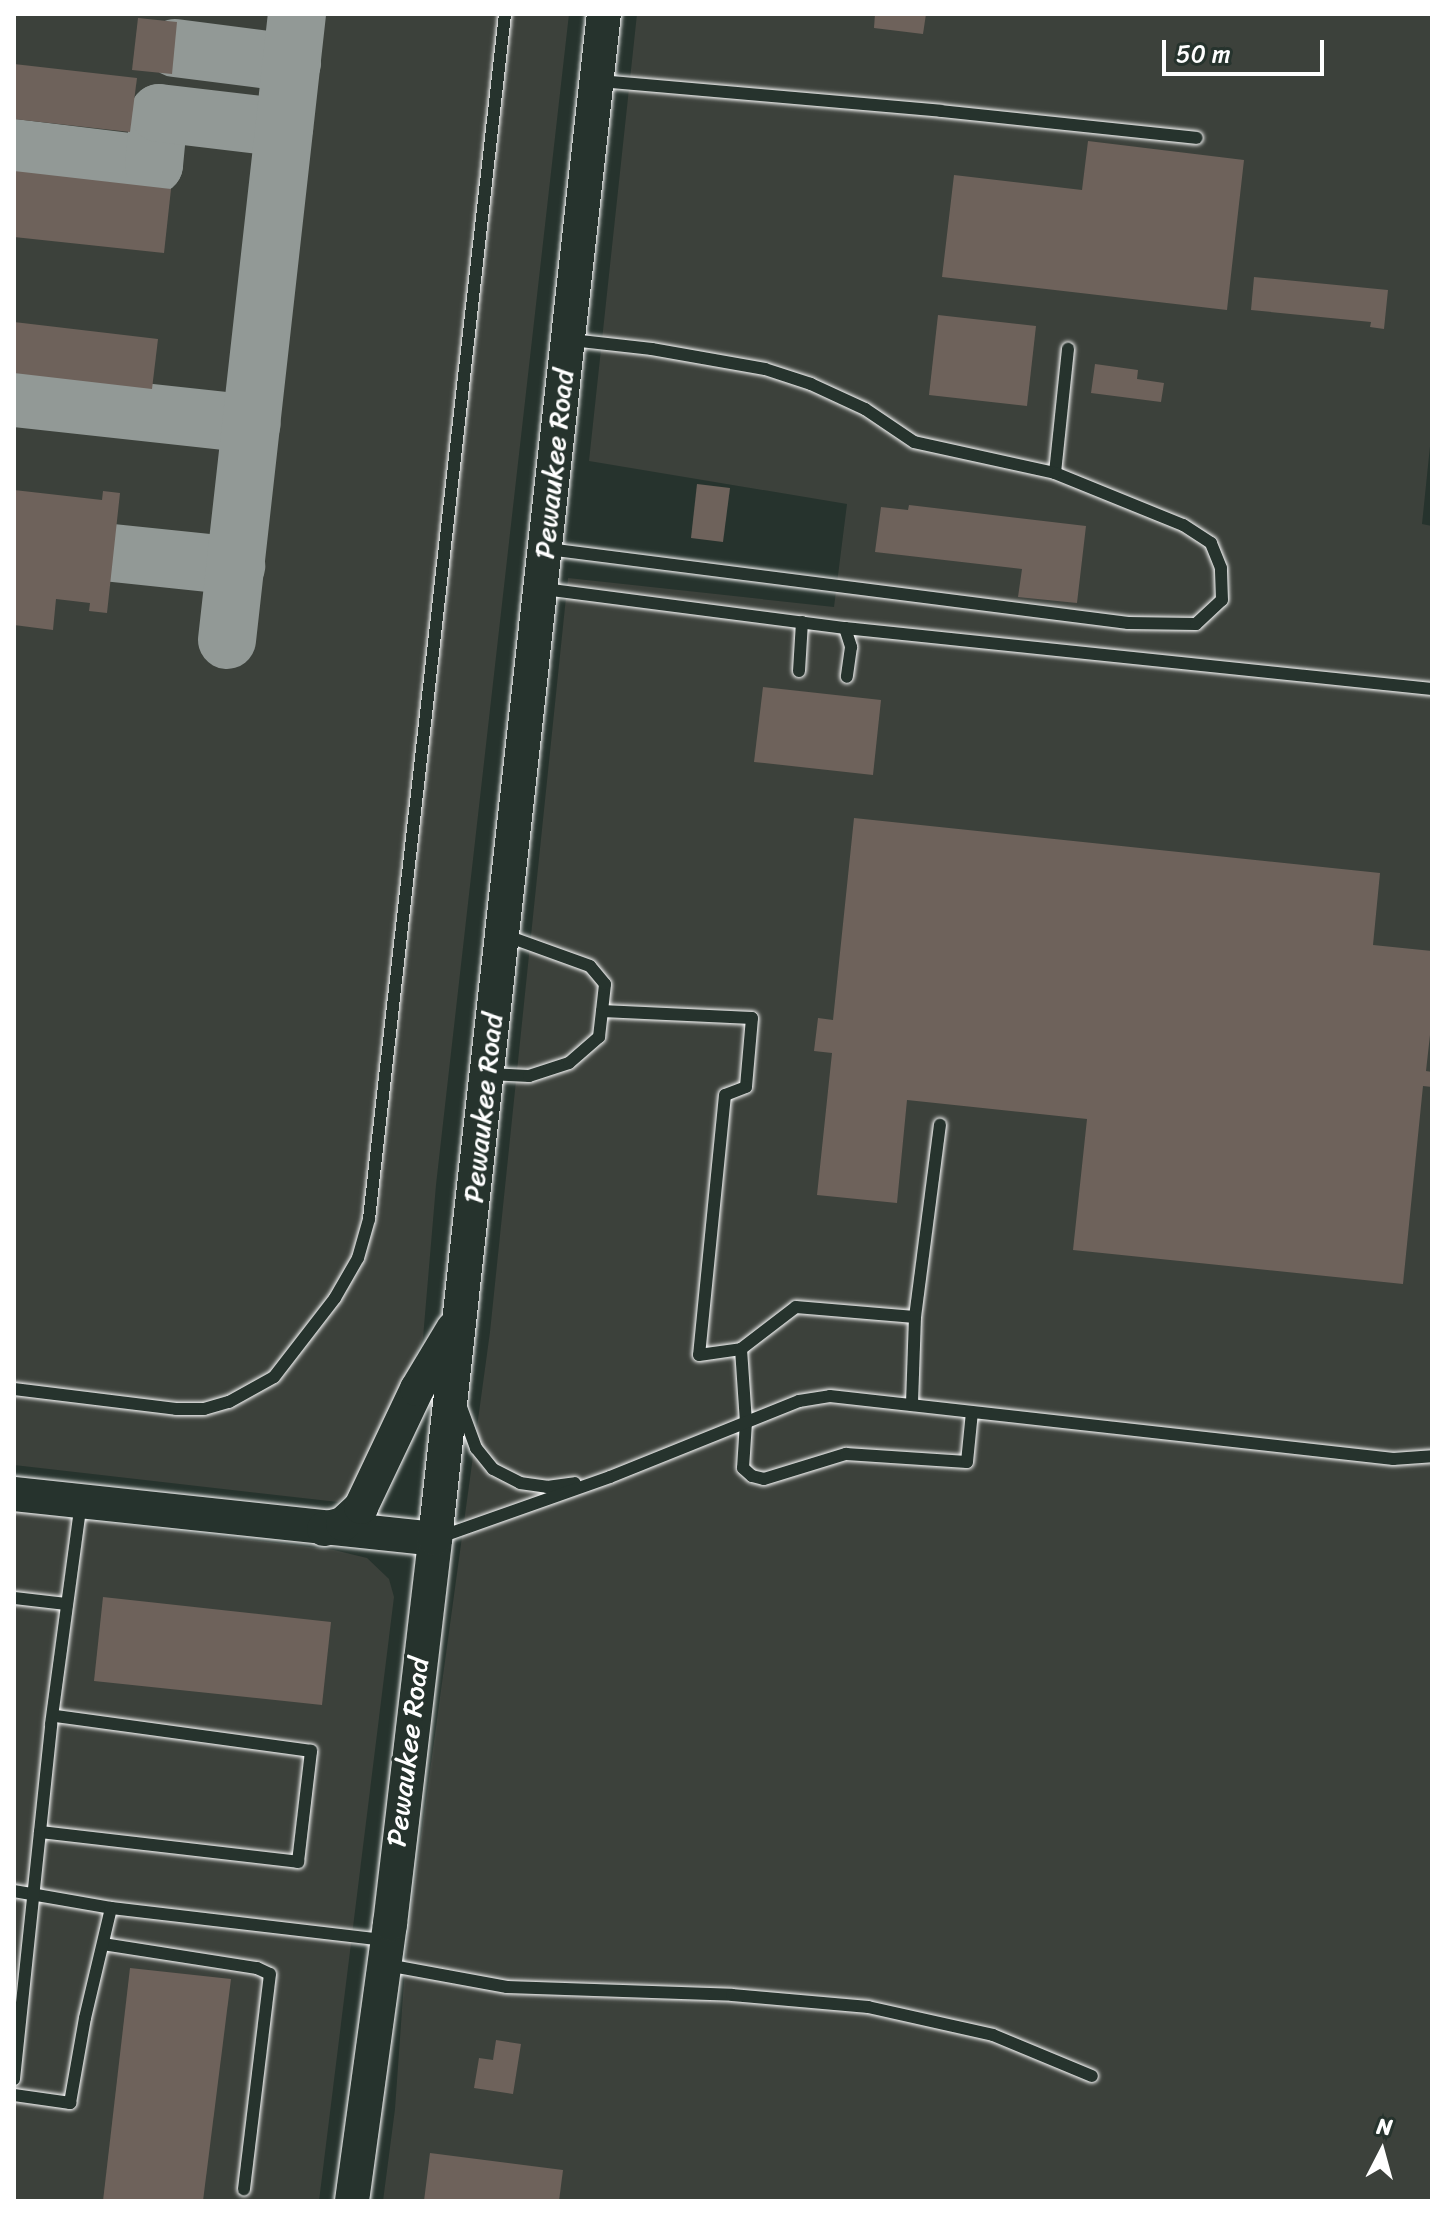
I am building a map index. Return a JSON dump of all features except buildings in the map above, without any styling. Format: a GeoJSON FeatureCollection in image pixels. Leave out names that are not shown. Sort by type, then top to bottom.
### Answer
{"type":"FeatureCollection","features":[{"type":"Feature","properties":{"kind":"main road","name":"Pewaukee Road"},"geometry":{"type":"LineString","coordinates":[[352,2201],[435,1539],[604,14]]}},
{"type":"Feature","properties":{"kind":"main road"},"geometry":{"type":"LineString","coordinates":[[324,1529],[343,1524],[361,1507],[417,1389],[458,1332]]}},
{"type":"Feature","properties":{"kind":"main road"},"geometry":{"type":"LineString","coordinates":[[14,1494],[435,1539]]}},
{"type":"Feature","properties":{"kind":"lane"},"geometry":{"type":"LineString","coordinates":[[14,1389],[176,1409],[204,1409],[229,1402],[274,1377],[335,1298],[358,1258],[369,1219],[505,14]]}},
{"type":"Feature","properties":{"kind":"lane"},"geometry":{"type":"LineString","coordinates":[[597,81],[941,111],[1197,138]]}},
{"type":"Feature","properties":{"kind":"lane"},"geometry":{"type":"LineString","coordinates":[[545,548],[1128,623],[1196,624],[1222,600],[1221,568],[1211,543],[1183,525],[1055,473],[914,442],[865,409],[811,384],[765,369],[652,349],[568,339]]}},
{"type":"Feature","properties":{"kind":"lane"},"geometry":{"type":"LineString","coordinates":[[1055,473],[1068,349]]}},
{"type":"Feature","properties":{"kind":"lane"},"geometry":{"type":"LineString","coordinates":[[540,588],[845,628],[1432,689]]}},
{"type":"Feature","properties":{"kind":"lane"},"geometry":{"type":"LineString","coordinates":[[799,671],[802,622]]}},
{"type":"Feature","properties":{"kind":"lane"},"geometry":{"type":"LineString","coordinates":[[845,628],[851,647],[847,677]]}},
{"type":"Feature","properties":{"kind":"lane"},"geometry":{"type":"LineString","coordinates":[[486,1074],[529,1076],[569,1063],[599,1037],[602,1011],[605,984],[590,966],[502,935]]}},
{"type":"Feature","properties":{"kind":"lane"},"geometry":{"type":"LineString","coordinates":[[602,1011],[752,1018],[746,1087],[725,1095],[699,1355],[741,1349],[796,1307],[915,1317]]}},
{"type":"Feature","properties":{"kind":"lane"},"geometry":{"type":"LineString","coordinates":[[912,1405],[915,1317],[940,1125]]}},
{"type":"Feature","properties":{"kind":"lane"},"geometry":{"type":"LineString","coordinates":[[458,1332],[463,1417],[476,1448],[493,1469],[520,1483],[547,1487],[610,1477]]}},
{"type":"Feature","properties":{"kind":"lane"},"geometry":{"type":"LineString","coordinates":[[741,1349],[746,1422],[743,1468],[752,1476],[764,1479],[846,1454],[967,1462],[972,1412]]}},
{"type":"Feature","properties":{"kind":"lane"},"geometry":{"type":"LineString","coordinates":[[435,1539],[610,1477],[799,1401],[830,1396],[1393,1459],[1432,1456]]}},
{"type":"Feature","properties":{"kind":"lane"},"geometry":{"type":"LineString","coordinates":[[14,2079],[40,1832],[81,1503]]}},
{"type":"Feature","properties":{"kind":"lane"},"geometry":{"type":"LineString","coordinates":[[14,1598],[67,1604]]}},
{"type":"Feature","properties":{"kind":"lane"},"geometry":{"type":"LineString","coordinates":[[40,1832],[298,1862],[311,1751],[54,1716]]}},
{"type":"Feature","properties":{"kind":"lane"},"geometry":{"type":"LineString","coordinates":[[14,1891],[385,1952],[507,1987],[732,1995],[868,2007],[993,2035],[1092,2076]]}},
{"type":"Feature","properties":{"kind":"lane"},"geometry":{"type":"LineString","coordinates":[[14,2095],[70,2103],[85,2018],[111,1908]]}},
{"type":"Feature","properties":{"kind":"lane"},"geometry":{"type":"LineString","coordinates":[[103,1944],[257,1968],[270,1974],[244,2189]]}},
{"type":"Feature","properties":{"kind":"shaded area"},"geometry":{"type":"Polygon","coordinates":[[[14,14],[569,14],[436,1185],[423,1338],[364,1483],[338,1502],[14,1465],[14,14]]]}},
{"type":"Feature","properties":{"kind":"shaded area"},"geometry":{"type":"Polygon","coordinates":[[[637,14],[1432,14],[1432,427],[1422,524],[1432,526],[1432,2201],[383,2201],[395,2109],[407,1939],[490,1332],[568,578],[834,607],[847,504],[589,461],[637,14]]]}},
{"type":"Feature","properties":{"kind":"shaded area"},"geometry":{"type":"Polygon","coordinates":[[[14,1511],[334,1550],[367,1558],[389,1579],[394,1597],[319,2201],[14,2201],[14,1511]]]}},
{"type":"Feature","properties":{"kind":"taxiway"},"geometry":{"type":"LineString","coordinates":[[227,640],[297,14]]}},
{"type":"Feature","properties":{"kind":"taxiway"},"geometry":{"type":"LineString","coordinates":[[175,48],[292,63]]}},
{"type":"Feature","properties":{"kind":"taxiway"},"geometry":{"type":"LineString","coordinates":[[14,148],[154,165],[159,113],[284,128]]}},
{"type":"Feature","properties":{"kind":"taxiway"},"geometry":{"type":"LineString","coordinates":[[14,398],[252,424]]}},
{"type":"Feature","properties":{"kind":"taxiway"},"geometry":{"type":"LineString","coordinates":[[113,553],[236,566]]}}]}
